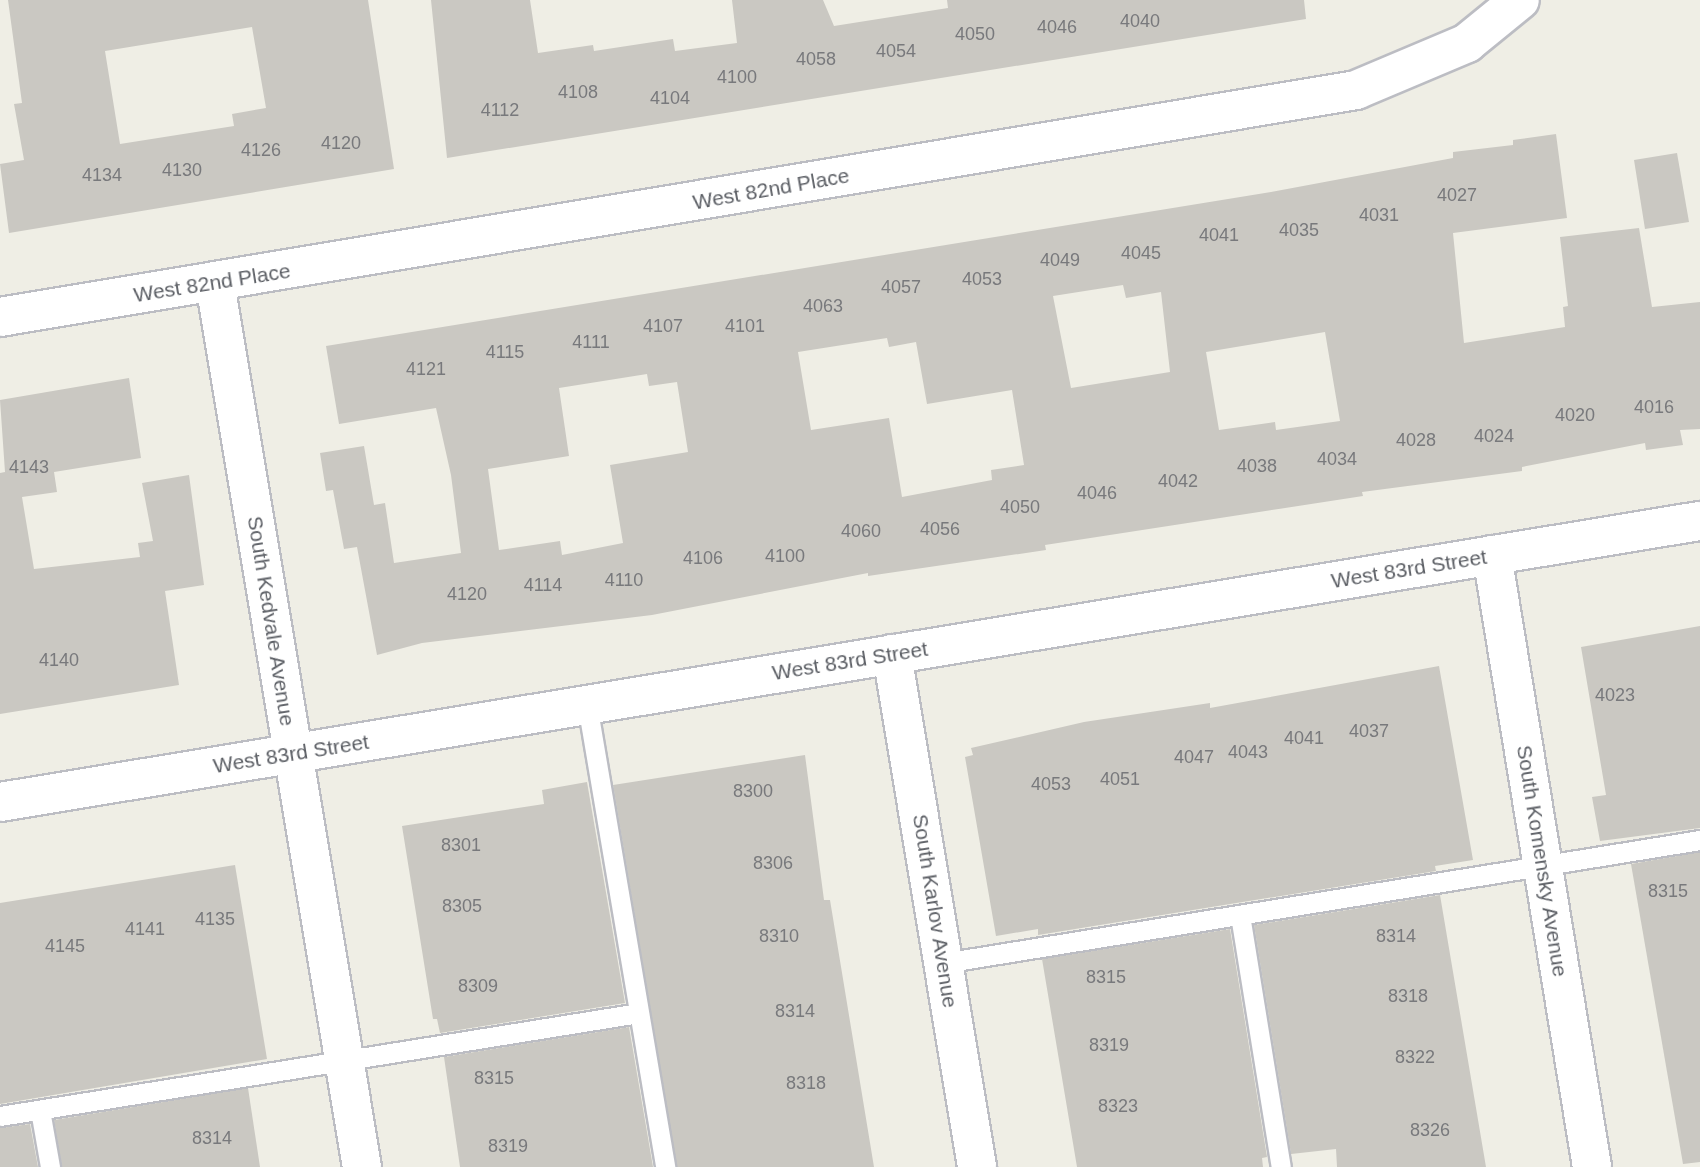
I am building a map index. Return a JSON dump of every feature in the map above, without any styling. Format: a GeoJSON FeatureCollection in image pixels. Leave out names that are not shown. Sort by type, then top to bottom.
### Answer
{"type":"FeatureCollection","features":[{"type":"Feature","properties":{"kind":"street","name":"West 82nd Place"},"geometry":{"type":"LineString","coordinates":[[0,317],[1356,90],[1467,43],[1520,0]]}},
{"type":"Feature","properties":{"kind":"street","name":"South Kedvale Avenue"},"geometry":{"type":"LineString","coordinates":[[215,283],[362,1167]]}},
{"type":"Feature","properties":{"kind":"street","name":"West 83rd Street"},"geometry":{"type":"LineString","coordinates":[[0,802],[1700,521]]}},
{"type":"Feature","properties":{"kind":"street","name":"South Komensky Avenue"},"geometry":{"type":"LineString","coordinates":[[1492,555],[1592,1167]]}},
{"type":"Feature","properties":{"kind":"street","name":"South Karlov Avenue"},"geometry":{"type":"LineString","coordinates":[[892,654],[977,1167]]}},
{"type":"Feature","properties":{"kind":"lane"},"geometry":{"type":"LineString","coordinates":[[587,705],[665,1167]]}},
{"type":"Feature","properties":{"kind":"lane"},"geometry":{"type":"LineString","coordinates":[[943,963],[1700,840]]}},
{"type":"Feature","properties":{"kind":"lane"},"geometry":{"type":"LineString","coordinates":[[1240,915],[1281,1167]]}},
{"type":"Feature","properties":{"kind":"lane"},"geometry":{"type":"LineString","coordinates":[[0,1116],[639,1013]]}},
{"type":"Feature","properties":{"kind":"lane"},"geometry":{"type":"LineString","coordinates":[[40,1110],[50,1167]]}},
{"type":"Feature","properties":{"kind":"building"},"geometry":{"type":"Polygon","coordinates":[[[8,0],[368,0],[394,169],[9,233],[0,164],[24,160],[14,104],[22,103],[8,0]],[[252,27],[105,51],[120,144],[234,126],[232,114],[266,108],[252,27]]]}},
{"type":"Feature","properties":{"kind":"building"},"geometry":{"type":"Polygon","coordinates":[[[431,0],[530,0],[538,53],[593,45],[594,51],[673,39],[675,51],[737,43],[732,0],[823,0],[834,26],[948,8],[947,0],[1304,0],[1306,19],[447,158],[431,0]]]}},
{"type":"Feature","properties":{"kind":"building"},"geometry":{"type":"Polygon","coordinates":[[[1556,134],[1567,218],[1453,233],[1464,343],[1565,327],[1563,307],[1568,306],[1560,237],[1639,228],[1652,307],[1700,302],[1700,429],[1680,430],[1683,445],[1646,450],[1645,443],[1522,467],[1522,471],[1362,492],[1363,496],[1045,545],[1046,550],[868,576],[868,573],[652,615],[422,643],[377,655],[357,547],[344,549],[333,490],[326,491],[320,453],[364,446],[374,505],[385,503],[394,563],[461,553],[451,475],[436,408],[339,424],[326,346],[1271,192],[1453,158],[1453,152],[1513,145],[1513,140],[1556,134]],[[1123,285],[1053,296],[1071,388],[1170,372],[1161,292],[1126,298],[1123,285]],[[1325,332],[1206,352],[1219,430],[1275,422],[1276,430],[1340,421],[1325,332]],[[887,338],[798,352],[811,430],[889,418],[902,497],[992,480],[991,470],[1024,465],[1012,390],[927,404],[916,342],[889,347],[887,338]],[[647,374],[559,388],[569,456],[488,469],[499,550],[560,541],[562,555],[623,543],[610,465],[688,452],[677,382],[649,386],[647,374]]]}},
{"type":"Feature","properties":{"kind":"building"},"geometry":{"type":"Polygon","coordinates":[[[1677,153],[1689,222],[1645,229],[1634,160],[1677,153]]]}},
{"type":"Feature","properties":{"kind":"building"},"geometry":{"type":"Polygon","coordinates":[[[129,378],[141,458],[54,472],[57,492],[22,497],[34,569],[140,557],[138,543],[153,541],[142,483],[189,475],[204,585],[165,591],[179,685],[0,714],[0,473],[5,472],[0,400],[129,378]]]}},
{"type":"Feature","properties":{"kind":"building"},"geometry":{"type":"Polygon","coordinates":[[[1700,626],[1700,828],[1600,841],[1592,797],[1606,795],[1581,647],[1700,626]]]}},
{"type":"Feature","properties":{"kind":"building"},"geometry":{"type":"Polygon","coordinates":[[[1439,666],[1473,860],[1435,866],[1436,871],[1038,935],[1038,929],[996,936],[965,757],[973,755],[971,748],[1084,722],[1210,703],[1210,708],[1439,666]]]}},
{"type":"Feature","properties":{"kind":"building"},"geometry":{"type":"Polygon","coordinates":[[[805,755],[824,900],[830,900],[874,1167],[677,1167],[613,785],[805,755]]]}},
{"type":"Feature","properties":{"kind":"building"},"geometry":{"type":"Polygon","coordinates":[[[587,782],[625,1003],[440,1033],[437,1019],[433,1019],[402,826],[544,804],[542,790],[587,782]]]}},
{"type":"Feature","properties":{"kind":"building"},"geometry":{"type":"Polygon","coordinates":[[[1700,852],[1700,1162],[1683,1164],[1631,864],[1700,852]]]}},
{"type":"Feature","properties":{"kind":"building"},"geometry":{"type":"Polygon","coordinates":[[[235,865],[267,1059],[0,1104],[0,903],[235,865]]]}},
{"type":"Feature","properties":{"kind":"building"},"geometry":{"type":"Polygon","coordinates":[[[1440,895],[1486,1167],[1337,1167],[1336,1149],[1291,1154],[1254,925],[1440,895]]]}},
{"type":"Feature","properties":{"kind":"building"},"geometry":{"type":"Polygon","coordinates":[[[1230,929],[1267,1157],[1262,1158],[1263,1167],[1077,1167],[1042,959],[1230,929]]]}},
{"type":"Feature","properties":{"kind":"building"},"geometry":{"type":"Polygon","coordinates":[[[629,1027],[653,1167],[460,1167],[444,1057],[629,1027]]]}},
{"type":"Feature","properties":{"kind":"building"},"geometry":{"type":"Polygon","coordinates":[[[248,1088],[260,1167],[62,1167],[54,1120],[248,1088]]]}},
{"type":"Feature","properties":{"kind":"building"},"geometry":{"type":"Polygon","coordinates":[[[30,1124],[38,1167],[0,1167],[0,1128],[30,1124]]]}}]}
